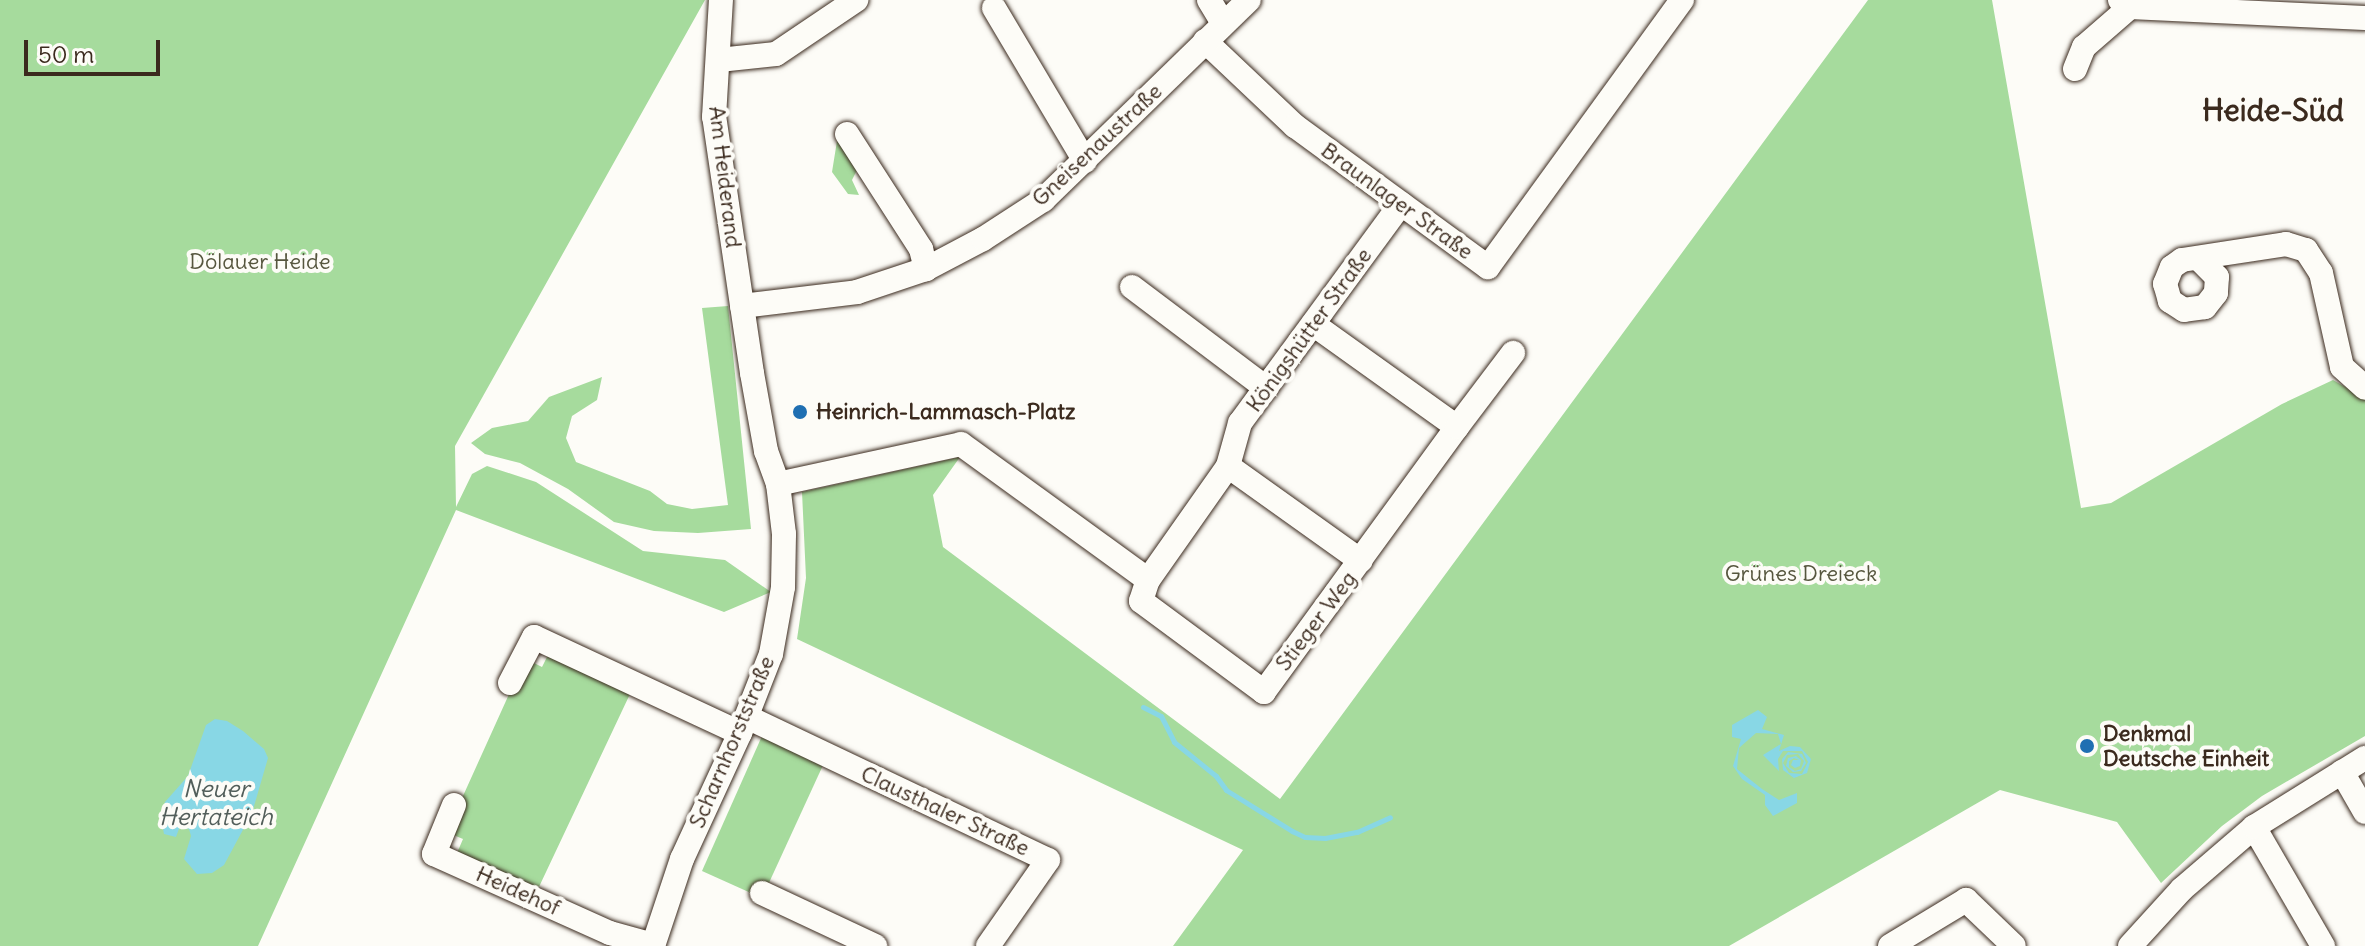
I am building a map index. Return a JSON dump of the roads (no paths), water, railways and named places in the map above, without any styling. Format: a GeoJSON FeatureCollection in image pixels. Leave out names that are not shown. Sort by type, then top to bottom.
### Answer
{"type":"FeatureCollection","features":[{"type":"Feature","properties":{"kind":"street","name":"Am Heiderand"},"geometry":{"type":"LineString","coordinates":[[721,0],[714,117],[742,306]]}},
{"type":"Feature","properties":{"kind":"street"},"geometry":{"type":"LineString","coordinates":[[719,60],[776,54],[856,0]]}},
{"type":"Feature","properties":{"kind":"street"},"geometry":{"type":"LineString","coordinates":[[1209,0],[1223,23]]}},
{"type":"Feature","properties":{"kind":"street","name":"Gneisenaustraße"},"geometry":{"type":"LineString","coordinates":[[742,306],[857,292],[926,269],[1014,220],[1043,200],[1085,161],[1249,0]]}},
{"type":"Feature","properties":{"kind":"street","name":"Braunlager Straße"},"geometry":{"type":"LineString","coordinates":[[1205,41],[1295,126],[1488,267],[1682,0]]}},
{"type":"Feature","properties":{"kind":"street"},"geometry":{"type":"LineString","coordinates":[[2075,69],[2084,47],[2125,4],[2365,18]]}},
{"type":"Feature","properties":{"kind":"street"},"geometry":{"type":"LineString","coordinates":[[994,8],[1085,161]]}},
{"type":"Feature","properties":{"kind":"street"},"geometry":{"type":"LineString","coordinates":[[847,134],[921,249],[926,269]]}},
{"type":"Feature","properties":{"kind":"street","name":"Königshütter Straße"},"geometry":{"type":"LineString","coordinates":[[1145,590],[1228,466],[1240,423],[1401,204]]}},
{"type":"Feature","properties":{"kind":"street"},"geometry":{"type":"LineString","coordinates":[[2200,260],[2286,244],[2306,250],[2321,273],[2342,367],[2365,388]]}},
{"type":"Feature","properties":{"kind":"street"},"geometry":{"type":"LineString","coordinates":[[1132,287],[1266,388]]}},
{"type":"Feature","properties":{"kind":"street"},"geometry":{"type":"LineString","coordinates":[[742,306],[766,451],[778,484],[961,444],[1145,590]]}},
{"type":"Feature","properties":{"kind":"street"},"geometry":{"type":"LineString","coordinates":[[1313,324],[1457,427]]}},
{"type":"Feature","properties":{"kind":"street","name":"Stieger Weg"},"geometry":{"type":"LineString","coordinates":[[1145,590],[1264,692],[1513,353]]}},
{"type":"Feature","properties":{"kind":"street"},"geometry":{"type":"LineString","coordinates":[[1228,466],[1361,561]]}},
{"type":"Feature","properties":{"kind":"street","name":"Scharnhorststraße"},"geometry":{"type":"LineString","coordinates":[[653,946],[682,859],[743,725],[771,654],[783,587],[784,534],[778,484]]}},
{"type":"Feature","properties":{"kind":"street"},"geometry":{"type":"LineString","coordinates":[[510,683],[534,637],[743,725]]}},
{"type":"Feature","properties":{"kind":"street","name":"Clausthaler Straße"},"geometry":{"type":"LineString","coordinates":[[743,725],[1048,860],[988,946]]}},
{"type":"Feature","properties":{"kind":"street"},"geometry":{"type":"LineString","coordinates":[[2130,946],[2193,879],[2254,827],[2365,758]]}},
{"type":"Feature","properties":{"kind":"street"},"geometry":{"type":"LineString","coordinates":[[2342,772],[2365,812]]}},
{"type":"Feature","properties":{"kind":"street","name":"Heidehof"},"geometry":{"type":"LineString","coordinates":[[454,805],[434,854],[610,933],[653,946]]}},
{"type":"Feature","properties":{"kind":"street"},"geometry":{"type":"LineString","coordinates":[[2254,827],[2323,946]]}},
{"type":"Feature","properties":{"kind":"street"},"geometry":{"type":"LineString","coordinates":[[762,893],[875,946]]}},
{"type":"Feature","properties":{"kind":"street"},"geometry":{"type":"LineString","coordinates":[[1890,946],[1966,900],[2014,946]]}},
{"type":"Feature","properties":{"kind":"water"},"geometry":{"type":"Polygon","coordinates":[[[1758,710],[1767,717],[1762,729],[1784,735],[1779,751],[1790,746],[1800,747],[1811,759],[1807,773],[1794,778],[1783,770],[1782,759],[1788,752],[1802,754],[1806,763],[1801,771],[1793,772],[1786,766],[1788,758],[1796,756],[1801,760],[1800,766],[1795,768],[1791,765],[1793,760],[1799,760],[1794,758],[1789,761],[1789,767],[1795,771],[1801,769],[1804,761],[1798,754],[1787,755],[1783,763],[1789,773],[1802,774],[1808,762],[1802,751],[1783,751],[1778,759],[1779,771],[1763,755],[1781,744],[1778,734],[1756,733],[1739,748],[1737,769],[1762,789],[1779,800],[1797,793],[1797,803],[1773,816],[1765,805],[1765,795],[1742,779],[1733,766],[1741,739],[1732,737],[1732,725],[1758,710]]]}},
{"type":"Feature","properties":{"kind":"water","name":"Neuer Hertateich"},"geometry":{"type":"Polygon","coordinates":[[[215,719],[227,721],[243,731],[264,749],[268,758],[252,813],[224,865],[212,873],[197,874],[184,859],[191,836],[189,829],[180,826],[176,837],[164,834],[161,818],[165,802],[188,776],[206,725],[215,719]]]}},
{"type":"Feature","properties":{"kind":"waterway"},"geometry":{"type":"LineString","coordinates":[[1143,707],[1161,716],[1174,742],[1216,776],[1226,790],[1305,837],[1325,838],[1357,832],[1390,817]]}},
{"type":"Feature","properties":{"kind":"place","name":"Heinrich-Lammasch-Platz"},"geometry":{"type":"Point","coordinates":[800,412]}},
{"type":"Feature","properties":{"kind":"place","name":"Denkmal Deutsche Einheit"},"geometry":{"type":"Point","coordinates":[2087,746]}},
{"type":"Feature","properties":{"kind":"district","name":"Heide-Süd"},"geometry":{"type":"Point","coordinates":[2273,110]}},
{"type":"Feature","properties":{"kind":"park label","name":"Dölauer Heide"},"geometry":{"type":"Point","coordinates":[260,262]}},
{"type":"Feature","properties":{"kind":"park label","name":"Grünes Dreieck"},"geometry":{"type":"Point","coordinates":[1801,574]}}]}
